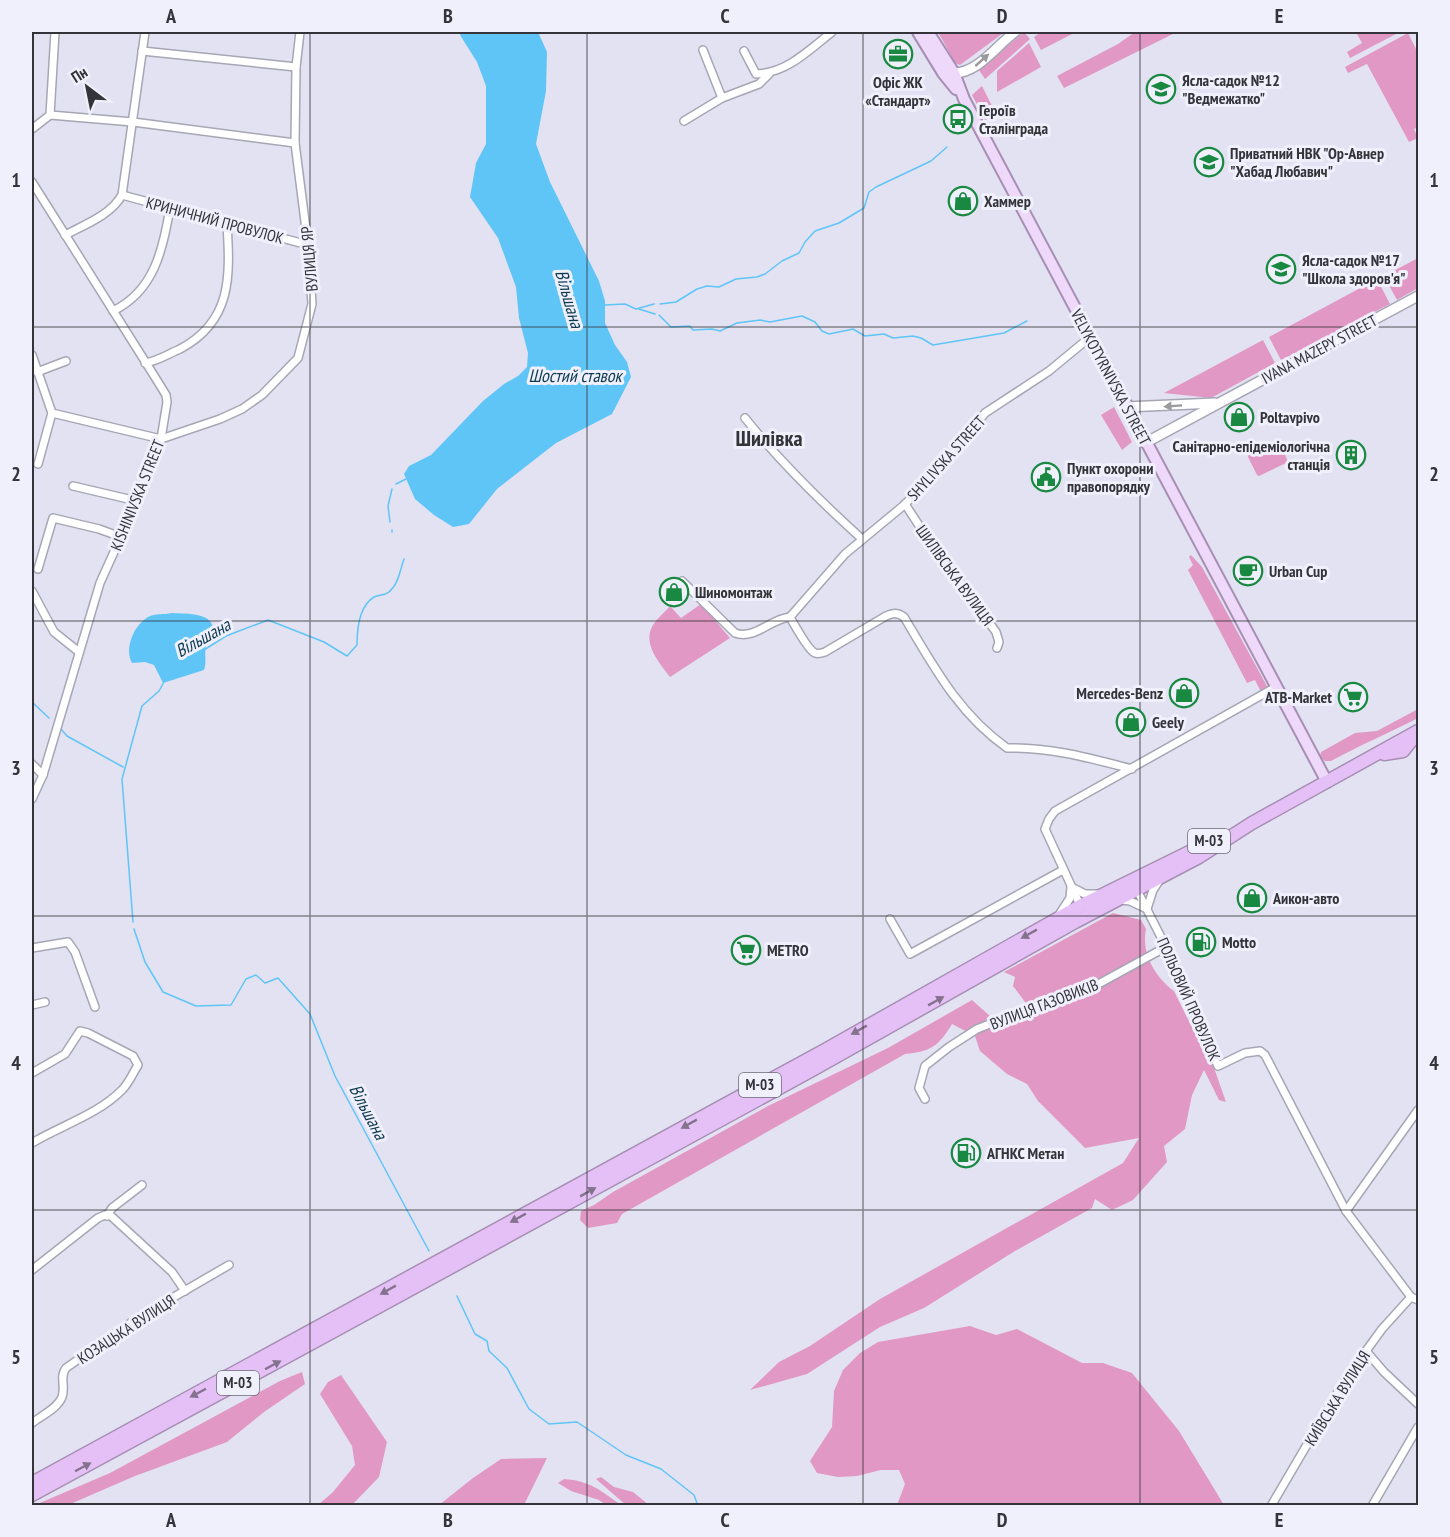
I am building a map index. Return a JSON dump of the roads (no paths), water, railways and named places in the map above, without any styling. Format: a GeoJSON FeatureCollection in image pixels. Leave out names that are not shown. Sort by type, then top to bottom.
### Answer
{"type":"FeatureCollection","features":[{"type":"Feature","properties":{"kind":"highway","name":"М-03"},"geometry":{"type":"LineString","coordinates":[[32,1495],[814,1069],[1075,922],[1137,890],[1194,848],[1252,823],[1371,758],[1403,751],[1419,732]]}},
{"type":"Feature","properties":{"kind":"highway","name":"М-03"},"geometry":{"type":"LineString","coordinates":[[32,1483],[825,1050],[1102,894],[1160,872]]}},
{"type":"Feature","properties":{"kind":"main road","name":"VELYKOTYRNIVSKA STREET"},"geometry":{"type":"LineString","coordinates":[[918,32],[964,99],[1327,782]]}},
{"type":"Feature","properties":{"kind":"main road","name":"VELYKOTYRNIVSKA STREET"},"geometry":{"type":"LineString","coordinates":[[928,32],[948,73]]}},
{"type":"Feature","properties":{"kind":"main road"},"geometry":{"type":"LineString","coordinates":[[948,73],[962,73],[973,68],[1007,35],[1015,32]]}},
{"type":"Feature","properties":{"kind":"main road","name":"IVANA MAZEPY STREET"},"geometry":{"type":"LineString","coordinates":[[1145,443],[1419,296]]}},
{"type":"Feature","properties":{"kind":"main road","name":"IVANA MAZEPY STREET"},"geometry":{"type":"LineString","coordinates":[[1126,407],[1220,402]]}},
{"type":"Feature","properties":{"kind":"street"},"geometry":{"type":"LineString","coordinates":[[50,115],[55,32]]}},
{"type":"Feature","properties":{"kind":"street"},"geometry":{"type":"LineString","coordinates":[[65,235],[110,209],[122,195],[145,32]]}},
{"type":"Feature","properties":{"kind":"street","name":"ВУЛИЦЯ ЯР"},"geometry":{"type":"LineString","coordinates":[[161,439],[242,409],[262,395],[298,358],[312,304],[308,245],[295,143],[296,67],[300,32]]}},
{"type":"Feature","properties":{"kind":"street"},"geometry":{"type":"LineString","coordinates":[[684,122],[722,98],[759,84],[769,74],[794,62],[832,32]]}},
{"type":"Feature","properties":{"kind":"street"},"geometry":{"type":"LineString","coordinates":[[703,50],[722,98]]}},
{"type":"Feature","properties":{"kind":"street"},"geometry":{"type":"LineString","coordinates":[[142,51],[296,67]]}},
{"type":"Feature","properties":{"kind":"street"},"geometry":{"type":"LineString","coordinates":[[744,51],[756,74],[769,74]]}},
{"type":"Feature","properties":{"kind":"street"},"geometry":{"type":"LineString","coordinates":[[32,129],[50,115],[133,122],[295,143]]}},
{"type":"Feature","properties":{"kind":"street","name":"KISHINIVSKA STREET"},"geometry":{"type":"LineString","coordinates":[[32,182],[166,395],[167,402],[161,439],[137,501],[100,583],[43,775],[32,799]]}},
{"type":"Feature","properties":{"kind":"street","name":"КРИНИЧНИЙ ПРОВУЛОК"},"geometry":{"type":"LineString","coordinates":[[122,195],[308,245]]}},
{"type":"Feature","properties":{"kind":"street"},"geometry":{"type":"LineString","coordinates":[[113,311],[131,300],[149,280],[160,253],[170,208]]}},
{"type":"Feature","properties":{"kind":"street"},"geometry":{"type":"LineString","coordinates":[[146,363],[155,361],[186,345],[208,328],[215,319],[225,296],[228,277],[227,223]]}},
{"type":"Feature","properties":{"kind":"street","name":"SHYLIVSKA STREET"},"geometry":{"type":"LineString","coordinates":[[862,539],[905,504],[940,470],[985,413],[1039,378],[1089,338]]}},
{"type":"Feature","properties":{"kind":"street"},"geometry":{"type":"LineString","coordinates":[[32,356],[52,413],[38,464]]}},
{"type":"Feature","properties":{"kind":"street"},"geometry":{"type":"LineString","coordinates":[[37,372],[66,361]]}},
{"type":"Feature","properties":{"kind":"street"},"geometry":{"type":"LineString","coordinates":[[52,413],[161,439]]}},
{"type":"Feature","properties":{"kind":"street"},"geometry":{"type":"LineString","coordinates":[[745,418],[769,449],[822,503],[862,539],[817,583],[790,617]]}},
{"type":"Feature","properties":{"kind":"street"},"geometry":{"type":"LineString","coordinates":[[73,486],[137,501]]}},
{"type":"Feature","properties":{"kind":"street","name":"ШИЛІВСЬКА ВУЛИЦЯ"},"geometry":{"type":"LineString","coordinates":[[905,504],[996,633],[999,642],[997,648]]}},
{"type":"Feature","properties":{"kind":"street"},"geometry":{"type":"LineString","coordinates":[[38,569],[53,518],[121,537]]}},
{"type":"Feature","properties":{"kind":"street"},"geometry":{"type":"LineString","coordinates":[[682,580],[735,633],[742,636],[751,634],[783,617],[790,617]]}},
{"type":"Feature","properties":{"kind":"street"},"geometry":{"type":"LineString","coordinates":[[32,591],[54,632],[79,652]]}},
{"type":"Feature","properties":{"kind":"street"},"geometry":{"type":"LineString","coordinates":[[790,617],[813,653],[817,654],[825,652],[886,616],[893,613],[899,614],[954,697],[972,719],[1007,748],[1035,747],[1056,750],[1132,769]]}},
{"type":"Feature","properties":{"kind":"street"},"geometry":{"type":"LineString","coordinates":[[1075,922],[1080,913],[1080,906],[1045,829],[1049,819],[1055,812],[1276,687]]}},
{"type":"Feature","properties":{"kind":"street"},"geometry":{"type":"LineString","coordinates":[[32,764],[43,775]]}},
{"type":"Feature","properties":{"kind":"street"},"geometry":{"type":"LineString","coordinates":[[890,919],[910,954],[1063,870]]}},
{"type":"Feature","properties":{"kind":"street"},"geometry":{"type":"LineString","coordinates":[[1116,901],[1130,901],[1147,909],[1160,872]]}},
{"type":"Feature","properties":{"kind":"street"},"geometry":{"type":"LineString","coordinates":[[1117,887],[1128,886],[1137,890]]}},
{"type":"Feature","properties":{"kind":"street"},"geometry":{"type":"LineString","coordinates":[[1071,887],[1085,894],[1102,894]]}},
{"type":"Feature","properties":{"kind":"street"},"geometry":{"type":"LineString","coordinates":[[1053,921],[1066,906],[1070,898],[1071,887]]}},
{"type":"Feature","properties":{"kind":"street","name":"ПОЛЬОВИЙ ПРОВУЛОК"},"geometry":{"type":"LineString","coordinates":[[1137,890],[1166,947],[1218,1066],[1245,1053],[1260,1051],[1266,1055],[1346,1211]]}},
{"type":"Feature","properties":{"kind":"street"},"geometry":{"type":"LineString","coordinates":[[1080,906],[1098,911]]}},
{"type":"Feature","properties":{"kind":"street"},"geometry":{"type":"LineString","coordinates":[[32,948],[68,942],[75,952],[95,1007]]}},
{"type":"Feature","properties":{"kind":"street","name":"ВУЛИЦЯ ГАЗОВИКІВ"},"geometry":{"type":"LineString","coordinates":[[925,1099],[919,1088],[925,1066],[977,1029],[1007,1017],[1051,1005],[1093,987],[1166,947]]}},
{"type":"Feature","properties":{"kind":"street"},"geometry":{"type":"LineString","coordinates":[[32,1005],[45,1002]]}},
{"type":"Feature","properties":{"kind":"street"},"geometry":{"type":"LineString","coordinates":[[32,1073],[65,1054],[80,1031],[133,1056],[138,1065],[123,1089],[92,1113],[32,1143]]}},
{"type":"Feature","properties":{"kind":"street"},"geometry":{"type":"LineString","coordinates":[[1416,1299],[1346,1211],[1419,1110]]}},
{"type":"Feature","properties":{"kind":"street"},"geometry":{"type":"LineString","coordinates":[[32,1270],[98,1218],[107,1216],[112,1208],[142,1185]]}},
{"type":"Feature","properties":{"kind":"street","name":"КОЗАЦЬКА ВУЛИЦЯ"},"geometry":{"type":"LineString","coordinates":[[107,1216],[114,1218],[172,1272],[186,1291]]}},
{"type":"Feature","properties":{"kind":"street","name":"КОЗАЦЬКА ВУЛИЦЯ"},"geometry":{"type":"LineString","coordinates":[[32,1423],[60,1400],[63,1389],[62,1374],[66,1368],[136,1319],[228,1265]]}},
{"type":"Feature","properties":{"kind":"street","name":"КИЇВСЬКА ВУЛИЦЯ"},"geometry":{"type":"LineString","coordinates":[[1271,1506],[1345,1380],[1382,1329],[1416,1299]]}},
{"type":"Feature","properties":{"kind":"street"},"geometry":{"type":"LineString","coordinates":[[1366,1351],[1384,1372],[1419,1404]]}},
{"type":"Feature","properties":{"kind":"street"},"geometry":{"type":"LineString","coordinates":[[1372,1506],[1419,1427]]}},
{"type":"Feature","properties":{"kind":"water","name":"Шостий ставок"},"geometry":{"type":"Polygon","coordinates":[[[462,32],[538,32],[547,52],[546,91],[536,144],[550,182],[599,281],[605,301],[605,323],[615,345],[627,362],[631,377],[612,414],[556,443],[497,489],[469,524],[453,527],[415,499],[404,474],[409,466],[431,455],[483,401],[518,376],[527,367],[528,353],[519,318],[516,287],[498,238],[470,197],[476,163],[486,144],[486,86],[477,62],[460,35],[462,32]]]}},
{"type":"Feature","properties":{"kind":"water"},"geometry":{"type":"Polygon","coordinates":[[[172,613],[199,616],[210,621],[213,626],[206,646],[204,670],[163,683],[154,665],[145,662],[132,663],[129,651],[138,625],[148,617],[172,613]]]}},
{"type":"Feature","properties":{"kind":"waterway"},"geometry":{"type":"LineString","coordinates":[[660,304],[676,302],[697,289],[707,286],[719,287],[736,279],[765,274],[782,261],[799,253],[815,231],[839,223],[864,208],[869,192],[876,187],[931,161],[947,147]]}},
{"type":"Feature","properties":{"kind":"waterway"},"geometry":{"type":"LineString","coordinates":[[605,305],[625,304],[636,309],[654,304]]}},
{"type":"Feature","properties":{"kind":"waterway"},"geometry":{"type":"LineString","coordinates":[[639,309],[655,314]]}},
{"type":"Feature","properties":{"kind":"waterway"},"geometry":{"type":"LineString","coordinates":[[659,315],[671,327],[690,326],[693,330],[720,331],[737,323],[760,320],[770,322],[802,316],[815,322],[822,331],[829,334],[853,329],[865,336],[884,334],[893,338],[913,336],[933,345],[1004,333],[1027,321]]}},
{"type":"Feature","properties":{"kind":"waterway","name":"Вільшана"},"geometry":{"type":"LineString","coordinates":[[396,484],[406,479]]}},
{"type":"Feature","properties":{"kind":"waterway","name":"Вільшана"},"geometry":{"type":"LineString","coordinates":[[390,522],[388,506],[392,489]]}},
{"type":"Feature","properties":{"kind":"waterway","name":"Вільшана"},"geometry":{"type":"LineString","coordinates":[[204,650],[226,636],[268,620],[324,642],[347,656],[357,645],[358,626],[365,606],[374,597],[388,593],[394,587],[404,559]]}},
{"type":"Feature","properties":{"kind":"waterway","name":"Вільшана"},"geometry":{"type":"LineString","coordinates":[[133,922],[122,779],[142,706],[159,691],[164,682]]}},
{"type":"Feature","properties":{"kind":"waterway"},"geometry":{"type":"LineString","coordinates":[[32,702],[49,718]]}},
{"type":"Feature","properties":{"kind":"waterway"},"geometry":{"type":"LineString","coordinates":[[61,729],[67,736],[123,767]]}},
{"type":"Feature","properties":{"kind":"waterway","name":"Вільшана"},"geometry":{"type":"LineString","coordinates":[[134,929],[145,962],[163,992],[196,1006],[231,1005],[246,979],[256,975],[265,983],[278,978],[310,1014],[335,1076],[429,1251]]}},
{"type":"Feature","properties":{"kind":"waterway","name":"Вільшана"},"geometry":{"type":"LineString","coordinates":[[457,1296],[475,1334],[487,1341],[489,1351],[507,1368],[529,1409],[549,1424],[577,1422],[626,1455],[661,1469],[694,1495],[698,1506]]}},
{"type":"Feature","properties":{"kind":"place","name":"Офіс ЖК «Стандарт»"},"geometry":{"type":"Point","coordinates":[898,54]}},
{"type":"Feature","properties":{"kind":"place","name":"Ясла-садок №12 \"Ведмежатко\""},"geometry":{"type":"Point","coordinates":[1161,89]}},
{"type":"Feature","properties":{"kind":"place","name":"Героїв Сталінграда"},"geometry":{"type":"Point","coordinates":[958,119]}},
{"type":"Feature","properties":{"kind":"place","name":"Приватний НВК \"Ор-Авнер \"Хабад Любавич\""},"geometry":{"type":"Point","coordinates":[1209,162]}},
{"type":"Feature","properties":{"kind":"place","name":"Хаммер"},"geometry":{"type":"Point","coordinates":[963,201]}},
{"type":"Feature","properties":{"kind":"place","name":"Ясла-садок №17 \"Школа здоров'я\""},"geometry":{"type":"Point","coordinates":[1281,269]}},
{"type":"Feature","properties":{"kind":"place","name":"Poltavpivo"},"geometry":{"type":"Point","coordinates":[1239,417]}},
{"type":"Feature","properties":{"kind":"place","name":"Санітарно-епідеміологічна станція"},"geometry":{"type":"Point","coordinates":[1351,455]}},
{"type":"Feature","properties":{"kind":"place","name":"Пункт охорони правопорядку"},"geometry":{"type":"Point","coordinates":[1046,477]}},
{"type":"Feature","properties":{"kind":"place","name":"Urban Cup"},"geometry":{"type":"Point","coordinates":[1248,571]}},
{"type":"Feature","properties":{"kind":"place","name":"Шиномонтаж"},"geometry":{"type":"Point","coordinates":[674,592]}},
{"type":"Feature","properties":{"kind":"place","name":"Mercedes-Benz"},"geometry":{"type":"Point","coordinates":[1184,693]}},
{"type":"Feature","properties":{"kind":"place","name":"ATB-Market"},"geometry":{"type":"Point","coordinates":[1353,697]}},
{"type":"Feature","properties":{"kind":"place","name":"Geely"},"geometry":{"type":"Point","coordinates":[1131,722]}},
{"type":"Feature","properties":{"kind":"place","name":"Аикон-авто"},"geometry":{"type":"Point","coordinates":[1252,898]}},
{"type":"Feature","properties":{"kind":"place","name":"Motto"},"geometry":{"type":"Point","coordinates":[1201,942]}},
{"type":"Feature","properties":{"kind":"place","name":"METRO"},"geometry":{"type":"Point","coordinates":[746,950]}},
{"type":"Feature","properties":{"kind":"place","name":"АГНКС Метан"},"geometry":{"type":"Point","coordinates":[966,1153]}},
{"type":"Feature","properties":{"kind":"district","name":"Шилівка"},"geometry":{"type":"Point","coordinates":[769,438]}}]}
